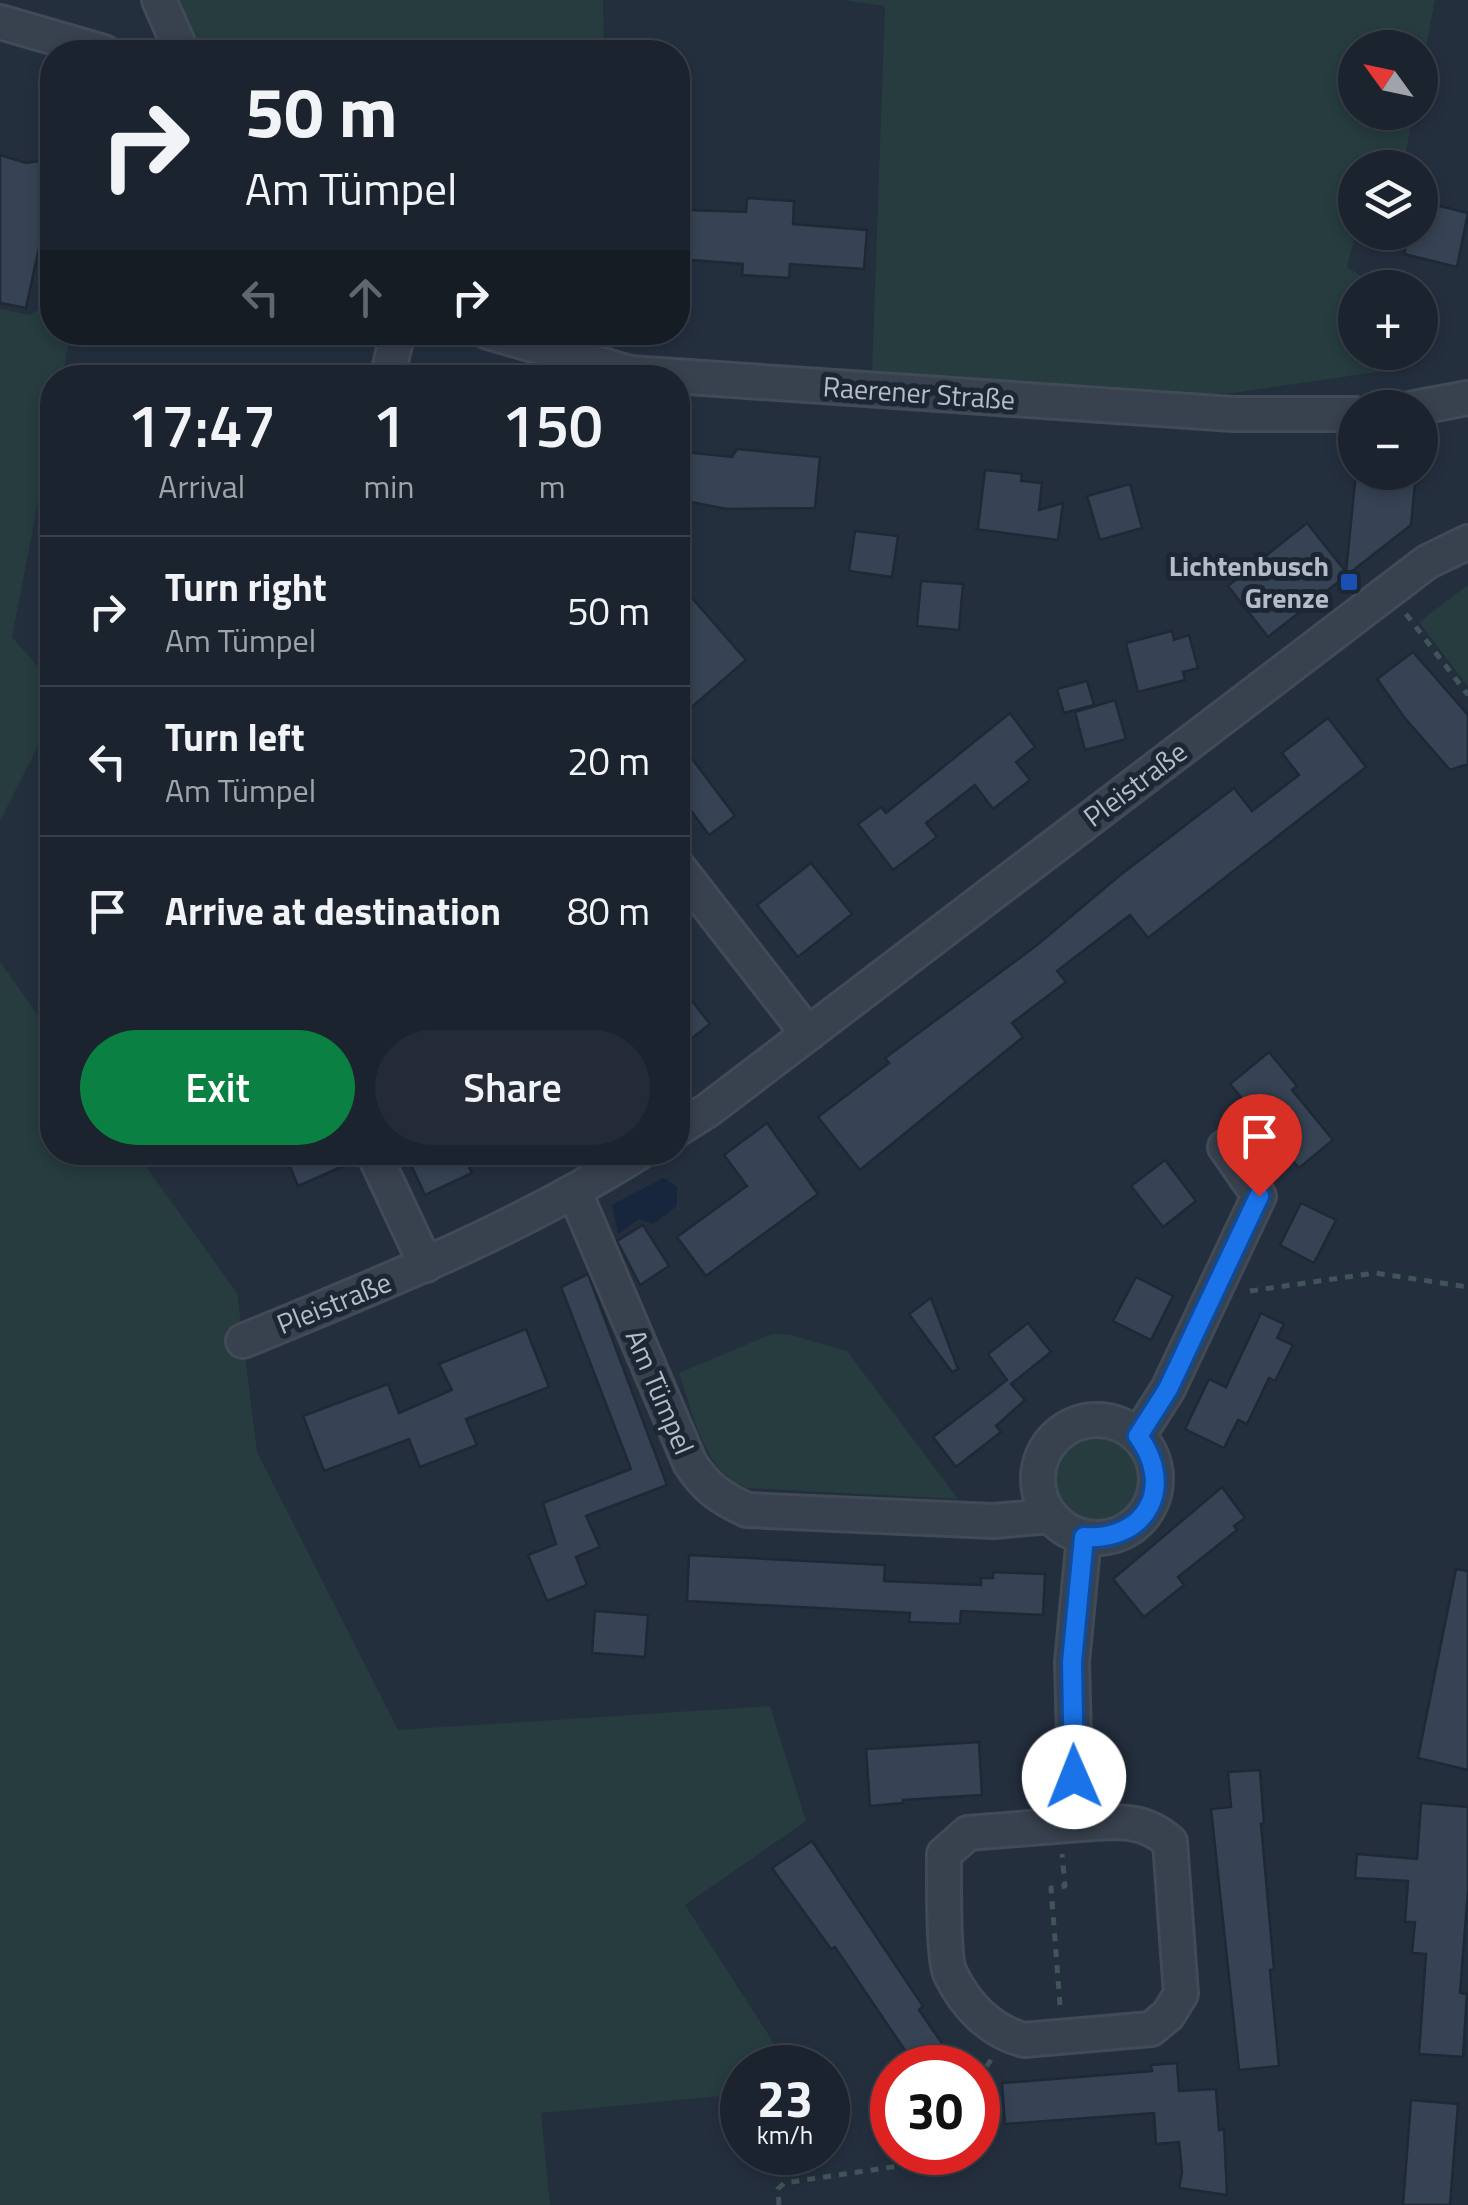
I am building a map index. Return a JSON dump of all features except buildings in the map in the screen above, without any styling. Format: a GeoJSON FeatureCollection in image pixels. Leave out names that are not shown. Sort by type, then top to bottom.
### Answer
{"type":"FeatureCollection","features":[{"type":"Feature","properties":{"kind":"street"},"geometry":{"type":"LineString","coordinates":[[158,0],[176,40]]}},
{"type":"Feature","properties":{"kind":"street"},"geometry":{"type":"LineString","coordinates":[[0,22],[62,40]]}},
{"type":"Feature","properties":{"kind":"street","name":"Raerener Straße"},"geometry":{"type":"LineString","coordinates":[[515,345],[557,365]]}},
{"type":"Feature","properties":{"kind":"street","name":"Raerener Straße"},"geometry":{"type":"LineString","coordinates":[[690,377],[1232,414],[1338,414]]}},
{"type":"Feature","properties":{"kind":"street"},"geometry":{"type":"LineString","coordinates":[[1438,404],[1468,398]]}},
{"type":"Feature","properties":{"kind":"street","name":"Pleistraße"},"geometry":{"type":"LineString","coordinates":[[690,1120],[1427,562],[1468,542]]}},
{"type":"Feature","properties":{"kind":"street"},"geometry":{"type":"LineString","coordinates":[[690,882],[808,1034]]}},
{"type":"Feature","properties":{"kind":"street"},"geometry":{"type":"LineString","coordinates":[[1138,1436],[1168,1389],[1259,1196],[1226,1146]]}},
{"type":"Feature","properties":{"kind":"street","name":"Pleistraße"},"geometry":{"type":"LineString","coordinates":[[379,1165],[426,1265]]}},
{"type":"Feature","properties":{"kind":"street","name":"Pleistraße"},"geometry":{"type":"LineString","coordinates":[[243,1341],[426,1265],[576,1193],[620,1165]]}},
{"type":"Feature","properties":{"kind":"street","name":"Am Tümpel"},"geometry":{"type":"LineString","coordinates":[[576,1193],[690,1464],[718,1496],[747,1510],[992,1521],[1051,1516]]}},
{"type":"Feature","properties":{"kind":"street"},"geometry":{"type":"LineString","coordinates":[[1083,1421],[1122,1425],[1138,1436],[1150,1451],[1156,1489],[1137,1523],[1102,1538],[1084,1537],[1065,1529],[1041,1499],[1041,1460],[1050,1442],[1064,1429],[1083,1421]]}},
{"type":"Feature","properties":{"kind":"street"},"geometry":{"type":"LineString","coordinates":[[1070,1825],[1074,1777],[1072,1662],[1084,1537]]}},
{"type":"Feature","properties":{"kind":"street"},"geometry":{"type":"LineString","coordinates":[[1136,1822],[1156,1829],[1170,1842],[1180,1994],[1168,2015],[1152,2029],[1062,2037],[1024,2040],[985,2023],[948,1970],[944,1854],[968,1834],[1136,1822]]}},
{"type":"Feature","properties":{"kind":"path"},"geometry":{"type":"LineString","coordinates":[[1388,591],[1468,696]]}},
{"type":"Feature","properties":{"kind":"path"},"geometry":{"type":"LineString","coordinates":[[1213,1297],[1375,1273],[1468,1287]]}},
{"type":"Feature","properties":{"kind":"path"},"geometry":{"type":"LineString","coordinates":[[1062,2037],[1051,1888],[1065,1886],[1070,1825]]}},
{"type":"Feature","properties":{"kind":"path"},"geometry":{"type":"LineString","coordinates":[[779,2205],[778,2189],[784,2183],[870,2170]]}},
{"type":"Feature","properties":{"kind":"green space"},"geometry":{"type":"Polygon","coordinates":[[[168,0],[603,0],[604,40],[186,40],[168,0]]]}},
{"type":"Feature","properties":{"kind":"green space"},"geometry":{"type":"Polygon","coordinates":[[[843,0],[1435,0],[1429,30],[1338,30],[1338,130],[1410,130],[1406,150],[1338,150],[1338,250],[1352,250],[1347,267],[1352,270],[1338,270],[1338,370],[1391,370],[1233,393],[1144,397],[872,374],[885,6],[843,0]]]}},
{"type":"Feature","properties":{"kind":"green space"},"geometry":{"type":"Polygon","coordinates":[[[0,309],[30,315],[40,309],[40,345],[69,345],[64,365],[40,365],[40,491],[12,637],[40,669],[40,742],[0,821],[0,309]]]}},
{"type":"Feature","properties":{"kind":"green space"},"geometry":{"type":"Polygon","coordinates":[[[585,345],[613,345],[613,352],[585,345]]]}},
{"type":"Feature","properties":{"kind":"green space"},"geometry":{"type":"Polygon","coordinates":[[[1468,585],[1468,686],[1419,622],[1468,585]]]}},
{"type":"Feature","properties":{"kind":"green space"},"geometry":{"type":"Polygon","coordinates":[[[0,962],[40,1018],[40,1165],[145,1165],[237,1293],[257,1452],[398,1730],[770,1706],[806,1821],[685,1905],[775,2045],[720,2045],[720,2096],[541,2113],[550,2205],[0,2205],[0,962]]]}},
{"type":"Feature","properties":{"kind":"green space"},"geometry":{"type":"Polygon","coordinates":[[[772,1334],[791,1335],[847,1351],[958,1499],[748,1488],[720,1469],[702,1440],[679,1373],[772,1334]]]}},
{"type":"Feature","properties":{"kind":"green space"},"geometry":{"type":"Polygon","coordinates":[[[1096,1435],[1127,1448],[1140,1479],[1127,1510],[1096,1523],[1065,1510],[1052,1479],[1065,1448],[1096,1435]]]}},
{"type":"Feature","properties":{"kind":"water"},"geometry":{"type":"Polygon","coordinates":[[[663,1178],[677,1186],[677,1206],[653,1224],[639,1219],[618,1234],[612,1205],[663,1178]]]}},
{"type":"Feature","properties":{"kind":"place","name":"Lichtenbusch Grenze"},"geometry":{"type":"Point","coordinates":[1349,582]}},
{"type":"Feature","properties":{"kind":"route"},"geometry":{"type":"LineString","coordinates":[[1074,1777],[1072,1662],[1084,1537],[1121,1533],[1137,1523],[1149,1507],[1156,1489],[1156,1470],[1150,1451],[1138,1436],[1168,1389],[1259,1196]]}}]}
